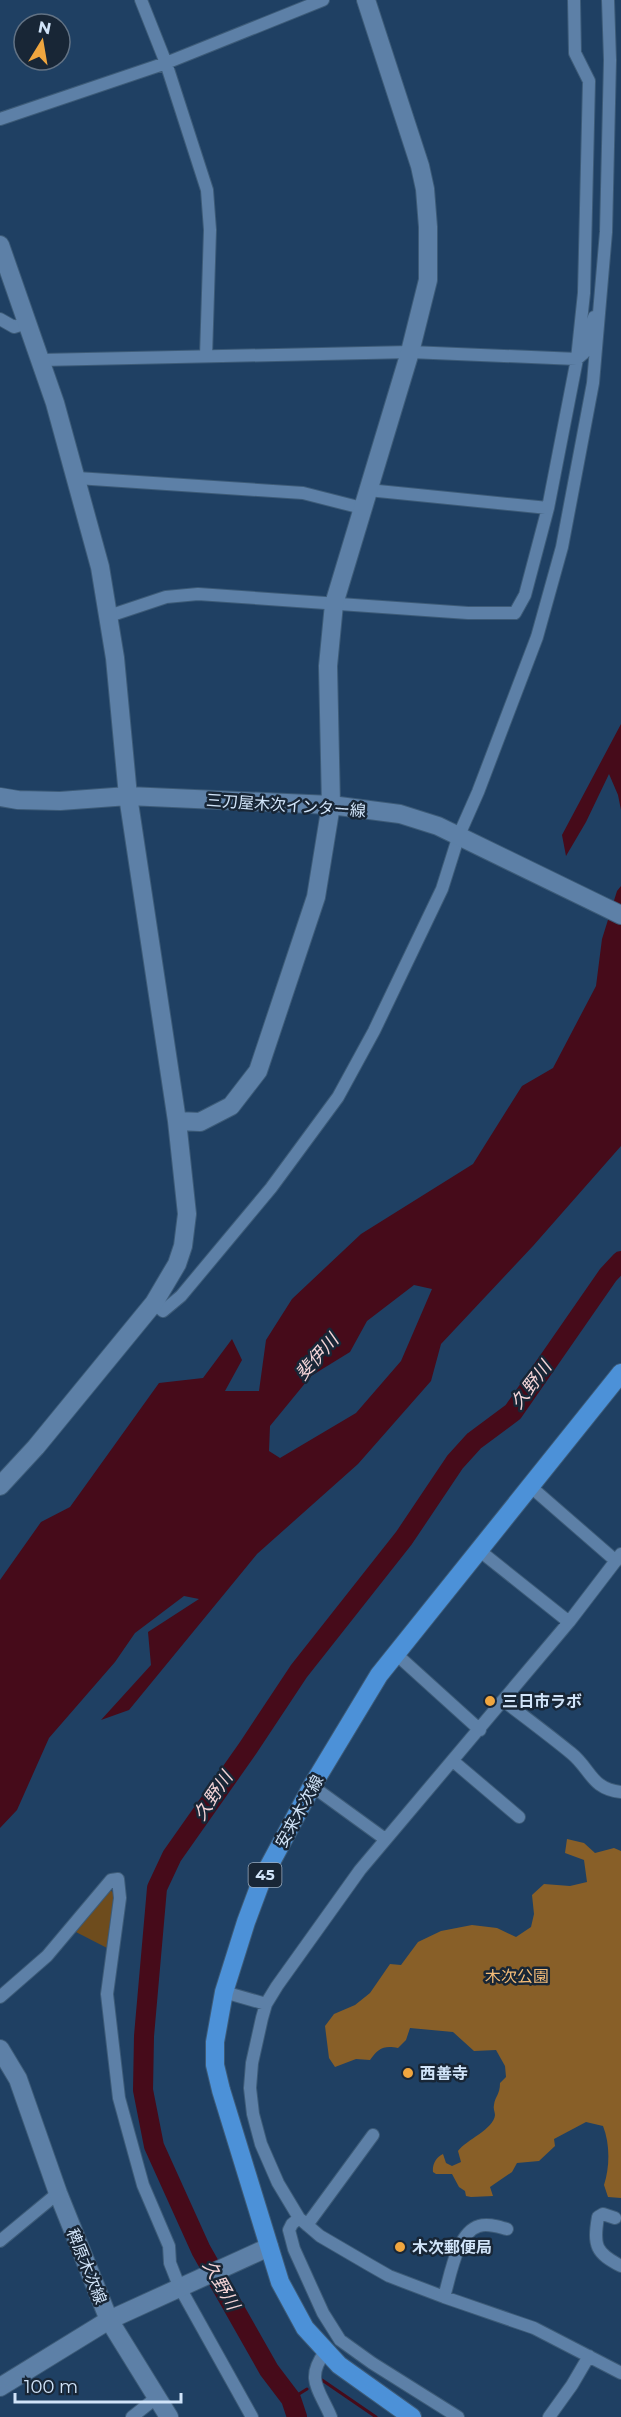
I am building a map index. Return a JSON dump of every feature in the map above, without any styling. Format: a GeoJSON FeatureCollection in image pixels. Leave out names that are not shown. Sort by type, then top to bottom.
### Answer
{"type":"FeatureCollection","features":[{"type":"Feature","properties":{"kind":"main road","name":"安来木次線"},"geometry":{"type":"LineString","coordinates":[[412,2417],[355,2377],[325,2352],[305,2328],[280,2282],[226,2109],[215,2065],[215,2042],[224,1992],[262,1879],[312,1786],[358,1708],[396,1654],[621,1373]]}},
{"type":"Feature","properties":{"kind":"street"},"geometry":{"type":"LineString","coordinates":[[141,0],[166,63],[207,190],[210,230],[206,356]]}},
{"type":"Feature","properties":{"kind":"street"},"geometry":{"type":"LineString","coordinates":[[0,119],[166,63],[323,0]]}},
{"type":"Feature","properties":{"kind":"street"},"geometry":{"type":"LineString","coordinates":[[177,1121],[200,1122],[231,1106],[258,1071],[316,897],[331,805],[328,666],[334,604],[410,352],[428,280],[425,189],[420,166],[366,0]]}},
{"type":"Feature","properties":{"kind":"street"},"geometry":{"type":"LineString","coordinates":[[109,616],[166,597],[198,594],[468,613],[515,612],[525,595],[548,508],[577,358],[584,293],[589,81],[576,53],[574,0]]}},
{"type":"Feature","properties":{"kind":"street"},"geometry":{"type":"LineString","coordinates":[[154,1303],[163,1311],[181,1296],[271,1188],[338,1097],[391,999],[465,839],[478,792],[537,637],[562,547],[593,383],[603,281],[610,60],[608,0]]}},
{"type":"Feature","properties":{"kind":"street"},"geometry":{"type":"LineString","coordinates":[[0,245],[41,360],[77,478],[100,567],[109,616],[128,796],[186,1195],[186,1230],[177,1264],[154,1303],[42,1440],[0,1486]]}},
{"type":"Feature","properties":{"kind":"street"},"geometry":{"type":"LineString","coordinates":[[41,360],[410,352],[577,358],[584,353],[603,281]]}},
{"type":"Feature","properties":{"kind":"street"},"geometry":{"type":"LineString","coordinates":[[0,319],[14,327],[27,323]]}},
{"type":"Feature","properties":{"kind":"street"},"geometry":{"type":"LineString","coordinates":[[77,478],[303,493],[362,508]]}},
{"type":"Feature","properties":{"kind":"street"},"geometry":{"type":"LineString","coordinates":[[368,490],[548,508]]}},
{"type":"Feature","properties":{"kind":"street","name":"三刀屋木次インター線"},"geometry":{"type":"LineString","coordinates":[[0,797],[60,801],[128,796],[331,805],[417,818],[621,915]]}},
{"type":"Feature","properties":{"kind":"street"},"geometry":{"type":"LineString","coordinates":[[531,1487],[618,1557],[569,1622],[334,1904],[266,2004],[252,2063],[250,2088],[253,2114],[261,2144],[278,2183],[303,2222],[320,2236],[389,2276],[534,2328],[618,2371],[621,2357]]}},
{"type":"Feature","properties":{"kind":"street"},"geometry":{"type":"LineString","coordinates":[[480,1551],[569,1622]]}},
{"type":"Feature","properties":{"kind":"street"},"geometry":{"type":"LineString","coordinates":[[396,1654],[480,1730]]}},
{"type":"Feature","properties":{"kind":"street"},"geometry":{"type":"LineString","coordinates":[[504,1701],[573,1755],[596,1782],[611,1791],[621,1792]]}},
{"type":"Feature","properties":{"kind":"street"},"geometry":{"type":"LineString","coordinates":[[453,1761],[519,1817]]}},
{"type":"Feature","properties":{"kind":"street"},"geometry":{"type":"LineString","coordinates":[[312,1786],[386,1839]]}},
{"type":"Feature","properties":{"kind":"street"},"geometry":{"type":"LineString","coordinates":[[0,1996],[47,1956],[111,1880],[117,1878],[120,1881],[120,1898],[106,1994],[119,2098],[143,2185],[169,2246],[171,2263],[252,2417]]}},
{"type":"Feature","properties":{"kind":"street"},"geometry":{"type":"LineString","coordinates":[[224,1992],[266,2004]]}},
{"type":"Feature","properties":{"kind":"street","name":"稗原木次線"},"geometry":{"type":"LineString","coordinates":[[0,2049],[18,2079],[58,2193],[109,2320],[269,2247]]}},
{"type":"Feature","properties":{"kind":"street"},"geometry":{"type":"LineString","coordinates":[[373,2135],[303,2222],[292,2224],[289,2230],[294,2249],[323,2313],[340,2340],[458,2417]]}},
{"type":"Feature","properties":{"kind":"street"},"geometry":{"type":"LineString","coordinates":[[0,2241],[58,2193]]}},
{"type":"Feature","properties":{"kind":"street"},"geometry":{"type":"LineString","coordinates":[[615,2218],[603,2214],[598,2217],[598,2244],[602,2256],[621,2266]]}},
{"type":"Feature","properties":{"kind":"street"},"geometry":{"type":"LineString","coordinates":[[444,2297],[461,2241],[467,2232],[476,2226],[483,2225],[507,2229]]}},
{"type":"Feature","properties":{"kind":"street"},"geometry":{"type":"LineString","coordinates":[[0,2387],[109,2320],[169,2417]]}},
{"type":"Feature","properties":{"kind":"street"},"geometry":{"type":"LineString","coordinates":[[325,2352],[315,2366],[315,2381],[331,2417]]}},
{"type":"Feature","properties":{"kind":"street"},"geometry":{"type":"LineString","coordinates":[[549,2417],[589,2356]]}},
{"type":"Feature","properties":{"kind":"street"},"geometry":{"type":"LineString","coordinates":[[132,2417],[156,2398]]}},
{"type":"Feature","properties":{"kind":"shaded area"},"geometry":{"type":"Polygon","coordinates":[[[109,1888],[114,1894],[109,1949],[74,1931],[109,1888]]]}},
{"type":"Feature","properties":{"kind":"green space","name":"木次公園"},"geometry":{"type":"Polygon","coordinates":[[[567,1839],[584,1843],[595,1853],[614,1848],[621,1851],[621,2198],[608,2197],[604,2185],[608,2155],[603,2126],[586,2122],[554,2139],[555,2146],[539,2161],[517,2163],[512,2172],[490,2187],[493,2196],[466,2196],[465,2191],[459,2187],[452,2174],[436,2174],[433,2172],[433,2167],[436,2159],[443,2154],[446,2163],[452,2166],[461,2162],[458,2151],[485,2130],[493,2120],[495,2099],[500,2083],[506,2077],[505,2066],[496,2050],[474,2051],[453,2032],[410,2028],[406,2040],[398,2048],[388,2047],[378,2051],[370,2060],[356,2059],[335,2067],[329,2058],[325,2026],[334,2014],[355,2005],[370,1993],[390,1964],[401,1965],[418,1942],[441,1931],[472,1925],[497,1928],[516,1937],[531,1927],[534,1914],[532,1895],[544,1884],[570,1886],[587,1882],[584,1860],[565,1853],[567,1839]]]}},
{"type":"Feature","properties":{"kind":"water"},"geometry":{"type":"Polygon","coordinates":[[[621,724],[621,810],[618,795],[609,774],[586,822],[566,856],[562,835],[621,724]]]}},
{"type":"Feature","properties":{"kind":"water","name":"斐伊川"},"geometry":{"type":"Polygon","coordinates":[[[621,886],[621,1146],[533,1246],[441,1344],[431,1381],[358,1464],[257,1554],[129,1710],[101,1720],[151,1665],[148,1632],[199,1599],[184,1596],[135,1633],[115,1662],[49,1738],[17,1810],[0,1828],[0,1580],[41,1522],[70,1507],[159,1383],[203,1378],[232,1339],[242,1360],[225,1391],[259,1391],[266,1340],[292,1299],[361,1234],[473,1164],[522,1086],[553,1068],[596,986],[602,939],[617,891],[621,886]],[[414,1285],[367,1321],[350,1352],[311,1376],[270,1426],[269,1451],[280,1458],[356,1413],[401,1361],[432,1289],[414,1285]]]}},
{"type":"Feature","properties":{"kind":"waterway","name":"久野川"},"geometry":{"type":"LineString","coordinates":[[297,2417],[291,2399],[269,2370],[201,2250],[154,2146],[143,2090],[144,2036],[157,1888],[172,1856],[299,1671],[404,1538],[455,1462],[474,1441],[513,1412],[608,1275],[621,1261]]}},
{"type":"Feature","properties":{"kind":"waterway"},"geometry":{"type":"LineString","coordinates":[[322,2380],[376,2417]]}},
{"type":"Feature","properties":{"kind":"waterway"},"geometry":{"type":"LineString","coordinates":[[291,2399],[307,2389]]}},
{"type":"Feature","properties":{"kind":"place","name":"三日市ラボ"},"geometry":{"type":"Point","coordinates":[490,1701]}},
{"type":"Feature","properties":{"kind":"place","name":"西善寺"},"geometry":{"type":"Point","coordinates":[408,2073]}},
{"type":"Feature","properties":{"kind":"place","name":"木次郵便局"},"geometry":{"type":"Point","coordinates":[400,2247]}}]}
